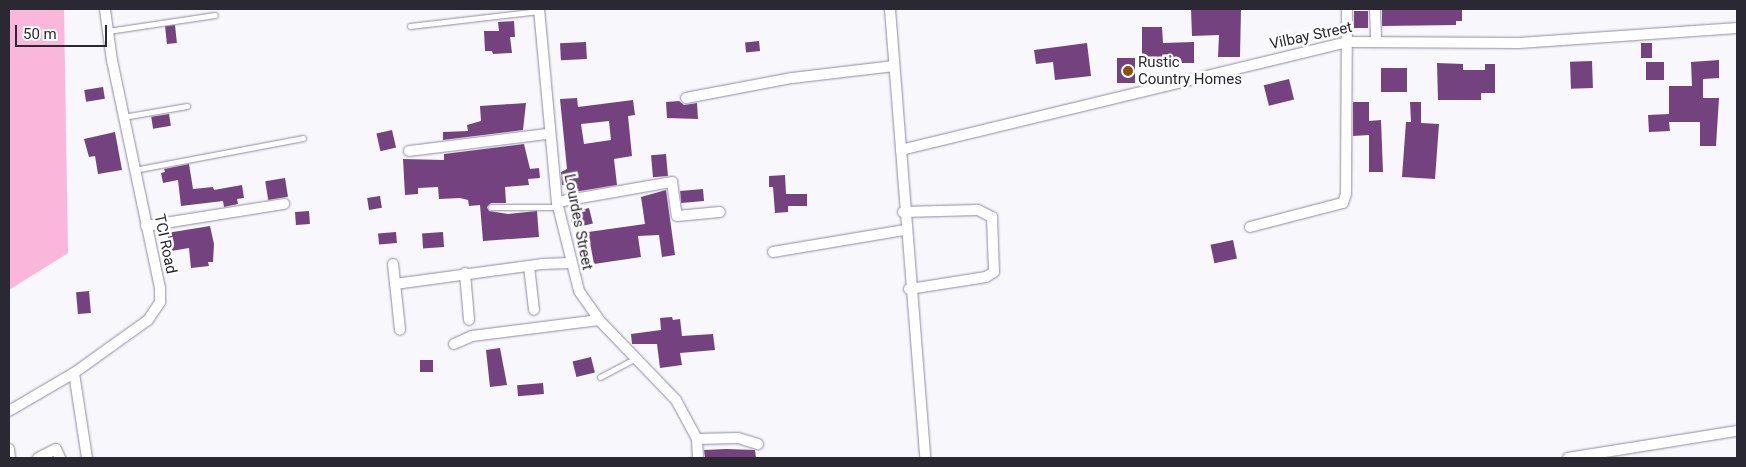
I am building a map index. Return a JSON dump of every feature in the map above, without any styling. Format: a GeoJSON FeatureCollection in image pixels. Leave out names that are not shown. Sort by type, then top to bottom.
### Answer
{"type":"FeatureCollection","features":[{"type":"Feature","properties":{"kind":"street","name":"TCI Road"},"geometry":{"type":"LineString","coordinates":[[9,411],[74,372],[148,320],[160,302],[123,117],[105,9]]}},
{"type":"Feature","properties":{"kind":"street"},"geometry":{"type":"LineString","coordinates":[[890,9],[905,230],[925,458]]}},
{"type":"Feature","properties":{"kind":"street"},"geometry":{"type":"LineString","coordinates":[[1250,227],[1343,203],[1346,194],[1347,9]]}},
{"type":"Feature","properties":{"kind":"street"},"geometry":{"type":"LineString","coordinates":[[1375,9],[1376,40]]}},
{"type":"Feature","properties":{"kind":"street","name":"Lourdes Street"},"geometry":{"type":"LineString","coordinates":[[539,10],[548,134],[557,205],[578,291],[599,320],[676,400],[697,439],[698,458]]}},
{"type":"Feature","properties":{"kind":"street","name":"Vilbay Street"},"geometry":{"type":"LineString","coordinates":[[901,150],[1347,42],[1376,40],[1519,42],[1737,28]]}},
{"type":"Feature","properties":{"kind":"street"},"geometry":{"type":"LineString","coordinates":[[686,98],[792,78],[894,66]]}},
{"type":"Feature","properties":{"kind":"street"},"geometry":{"type":"LineString","coordinates":[[409,151],[548,134]]}},
{"type":"Feature","properties":{"kind":"street"},"geometry":{"type":"LineString","coordinates":[[557,205],[672,182],[677,216],[720,212]]}},
{"type":"Feature","properties":{"kind":"street"},"geometry":{"type":"LineString","coordinates":[[146,226],[284,204]]}},
{"type":"Feature","properties":{"kind":"street"},"geometry":{"type":"LineString","coordinates":[[904,212],[978,210],[992,217],[994,272],[986,277],[910,289]]}},
{"type":"Feature","properties":{"kind":"street"},"geometry":{"type":"LineString","coordinates":[[773,252],[905,230]]}},
{"type":"Feature","properties":{"kind":"street"},"geometry":{"type":"LineString","coordinates":[[395,284],[465,273],[570,263]]}},
{"type":"Feature","properties":{"kind":"street"},"geometry":{"type":"LineString","coordinates":[[393,264],[400,330]]}},
{"type":"Feature","properties":{"kind":"street"},"geometry":{"type":"LineString","coordinates":[[529,266],[534,310]]}},
{"type":"Feature","properties":{"kind":"street"},"geometry":{"type":"LineString","coordinates":[[465,273],[469,320]]}},
{"type":"Feature","properties":{"kind":"street"},"geometry":{"type":"LineString","coordinates":[[454,344],[472,336],[599,320]]}},
{"type":"Feature","properties":{"kind":"street"},"geometry":{"type":"LineString","coordinates":[[74,372],[87,458]]}},
{"type":"Feature","properties":{"kind":"street"},"geometry":{"type":"LineString","coordinates":[[1568,458],[1737,431]]}},
{"type":"Feature","properties":{"kind":"street"},"geometry":{"type":"LineString","coordinates":[[697,439],[738,438],[758,444]]}},
{"type":"Feature","properties":{"kind":"street"},"geometry":{"type":"LineString","coordinates":[[9,449],[10,458]]}},
{"type":"Feature","properties":{"kind":"street"},"geometry":{"type":"LineString","coordinates":[[38,458],[56,449],[60,458]]}},
{"type":"Feature","properties":{"kind":"lane"},"geometry":{"type":"LineString","coordinates":[[410,26],[539,10]]}},
{"type":"Feature","properties":{"kind":"lane"},"geometry":{"type":"LineString","coordinates":[[108,31],[215,15]]}},
{"type":"Feature","properties":{"kind":"lane"},"geometry":{"type":"LineString","coordinates":[[123,117],[187,106]]}},
{"type":"Feature","properties":{"kind":"lane"},"geometry":{"type":"LineString","coordinates":[[134,170],[303,138]]}},
{"type":"Feature","properties":{"kind":"lane"},"geometry":{"type":"LineString","coordinates":[[491,207],[557,205]]}},
{"type":"Feature","properties":{"kind":"lane"},"geometry":{"type":"LineString","coordinates":[[600,377],[636,358]]}},
{"type":"Feature","properties":{"kind":"shaded area"},"geometry":{"type":"Polygon","coordinates":[[[9,9],[64,9],[68,253],[9,290],[9,9]]]}},
{"type":"Feature","properties":{"kind":"building"},"geometry":{"type":"Polygon","coordinates":[[[1191,9],[1241,9],[1240,57],[1218,57],[1219,35],[1192,36],[1191,9]]]}},
{"type":"Feature","properties":{"kind":"building"},"geometry":{"type":"Polygon","coordinates":[[[1382,9],[1462,9],[1462,21],[1456,21],[1456,25],[1382,26],[1382,9]]]}},
{"type":"Feature","properties":{"kind":"building"},"geometry":{"type":"Polygon","coordinates":[[[1354,11],[1368,11],[1368,28],[1354,28],[1354,11]]]}},
{"type":"Feature","properties":{"kind":"building"},"geometry":{"type":"Polygon","coordinates":[[[514,21],[515,37],[510,37],[512,53],[493,54],[492,51],[485,51],[484,31],[499,31],[498,22],[514,21]]]}},
{"type":"Feature","properties":{"kind":"building"},"geometry":{"type":"Polygon","coordinates":[[[175,25],[177,43],[167,44],[165,26],[175,25]]]}},
{"type":"Feature","properties":{"kind":"building"},"geometry":{"type":"Polygon","coordinates":[[[1142,27],[1162,27],[1163,43],[1194,42],[1194,63],[1171,63],[1170,58],[1142,58],[1142,27]]]}},
{"type":"Feature","properties":{"kind":"building"},"geometry":{"type":"Polygon","coordinates":[[[759,41],[760,51],[746,52],[745,42],[759,41]]]}},
{"type":"Feature","properties":{"kind":"building"},"geometry":{"type":"Polygon","coordinates":[[[586,42],[587,59],[561,60],[560,43],[586,42]]]}},
{"type":"Feature","properties":{"kind":"building"},"geometry":{"type":"Polygon","coordinates":[[[1087,43],[1091,76],[1055,80],[1053,62],[1036,64],[1034,50],[1087,43]]]}},
{"type":"Feature","properties":{"kind":"building"},"geometry":{"type":"Polygon","coordinates":[[[1641,43],[1652,43],[1652,58],[1641,58],[1641,43]]]}},
{"type":"Feature","properties":{"kind":"building"},"geometry":{"type":"Polygon","coordinates":[[[1117,58],[1135,58],[1135,83],[1117,83],[1117,58]]]}},
{"type":"Feature","properties":{"kind":"building"},"geometry":{"type":"Polygon","coordinates":[[[1719,60],[1719,78],[1703,79],[1703,98],[1719,98],[1716,146],[1700,146],[1700,122],[1669,122],[1670,131],[1649,132],[1648,115],[1669,114],[1669,86],[1692,86],[1691,62],[1719,60]]]}},
{"type":"Feature","properties":{"kind":"building"},"geometry":{"type":"Polygon","coordinates":[[[1592,61],[1593,88],[1571,89],[1570,62],[1592,61]]]}},
{"type":"Feature","properties":{"kind":"building"},"geometry":{"type":"Polygon","coordinates":[[[1646,62],[1664,62],[1664,80],[1646,80],[1646,62]]]}},
{"type":"Feature","properties":{"kind":"building"},"geometry":{"type":"Polygon","coordinates":[[[1437,63],[1463,64],[1463,70],[1485,70],[1485,64],[1495,64],[1495,93],[1481,93],[1481,100],[1438,100],[1437,63]]]}},
{"type":"Feature","properties":{"kind":"building"},"geometry":{"type":"Polygon","coordinates":[[[1381,68],[1407,68],[1407,92],[1381,92],[1381,68]]]}},
{"type":"Feature","properties":{"kind":"building"},"geometry":{"type":"Polygon","coordinates":[[[1289,79],[1294,99],[1269,106],[1264,85],[1289,79]]]}},
{"type":"Feature","properties":{"kind":"building"},"geometry":{"type":"Polygon","coordinates":[[[103,87],[105,99],[86,102],[84,90],[103,87]]]}},
{"type":"Feature","properties":{"kind":"building"},"geometry":{"type":"Polygon","coordinates":[[[577,98],[578,107],[633,100],[635,115],[628,116],[632,156],[614,159],[617,185],[568,193],[567,185],[562,185],[561,172],[567,169],[560,99],[577,98]],[[609,121],[581,124],[584,144],[611,140],[609,121]]]}},
{"type":"Feature","properties":{"kind":"building"},"geometry":{"type":"Polygon","coordinates":[[[679,101],[684,105],[697,103],[698,119],[667,118],[666,102],[679,101]]]}},
{"type":"Feature","properties":{"kind":"building"},"geometry":{"type":"Polygon","coordinates":[[[1353,102],[1369,102],[1369,121],[1381,120],[1383,172],[1369,172],[1369,135],[1353,136],[1353,102]]]}},
{"type":"Feature","properties":{"kind":"building"},"geometry":{"type":"Polygon","coordinates":[[[1410,102],[1421,102],[1421,123],[1439,124],[1435,179],[1402,177],[1406,122],[1411,122],[1410,102]]]}},
{"type":"Feature","properties":{"kind":"building"},"geometry":{"type":"Polygon","coordinates":[[[526,103],[523,130],[443,140],[443,132],[468,131],[467,125],[481,121],[480,106],[526,103]]]}},
{"type":"Feature","properties":{"kind":"building"},"geometry":{"type":"Polygon","coordinates":[[[169,114],[171,126],[153,129],[151,117],[169,114]]]}},
{"type":"Feature","properties":{"kind":"building"},"geometry":{"type":"Polygon","coordinates":[[[392,130],[396,148],[380,151],[376,134],[392,130]]]}},
{"type":"Feature","properties":{"kind":"building"},"geometry":{"type":"Polygon","coordinates":[[[115,132],[122,170],[98,174],[95,156],[89,157],[84,139],[115,132]]]}},
{"type":"Feature","properties":{"kind":"building"},"geometry":{"type":"Polygon","coordinates":[[[524,144],[530,169],[539,168],[540,178],[528,179],[529,185],[505,187],[506,203],[491,203],[487,207],[489,211],[508,214],[537,211],[539,237],[483,241],[480,205],[469,206],[468,200],[460,198],[439,199],[438,187],[418,188],[418,194],[405,195],[403,159],[444,160],[444,154],[524,144]]]}},
{"type":"Feature","properties":{"kind":"building"},"geometry":{"type":"Polygon","coordinates":[[[666,154],[668,176],[653,177],[651,155],[666,154]]]}},
{"type":"Feature","properties":{"kind":"building"},"geometry":{"type":"Polygon","coordinates":[[[189,164],[193,189],[213,187],[214,190],[242,185],[244,198],[237,199],[238,204],[224,207],[223,201],[181,206],[178,180],[163,183],[161,173],[165,172],[164,169],[189,164]]]}},
{"type":"Feature","properties":{"kind":"building"},"geometry":{"type":"Polygon","coordinates":[[[785,175],[786,194],[807,194],[807,206],[788,206],[788,212],[775,213],[773,187],[769,187],[769,176],[785,175]]]}},
{"type":"Feature","properties":{"kind":"building"},"geometry":{"type":"Polygon","coordinates":[[[285,178],[288,197],[268,200],[265,181],[285,178]]]}},
{"type":"Feature","properties":{"kind":"building"},"geometry":{"type":"Polygon","coordinates":[[[703,189],[704,201],[681,203],[680,191],[703,189]]]}},
{"type":"Feature","properties":{"kind":"building"},"geometry":{"type":"Polygon","coordinates":[[[666,190],[675,255],[662,257],[659,235],[638,236],[641,257],[594,264],[588,232],[645,224],[641,197],[666,190]]]}},
{"type":"Feature","properties":{"kind":"building"},"geometry":{"type":"Polygon","coordinates":[[[380,196],[382,208],[369,210],[367,198],[380,196]]]}},
{"type":"Feature","properties":{"kind":"building"},"geometry":{"type":"Polygon","coordinates":[[[589,208],[593,224],[573,228],[570,213],[589,208]]]}},
{"type":"Feature","properties":{"kind":"building"},"geometry":{"type":"Polygon","coordinates":[[[309,211],[310,224],[296,225],[295,212],[309,211]]]}},
{"type":"Feature","properties":{"kind":"building"},"geometry":{"type":"Polygon","coordinates":[[[210,226],[214,244],[213,262],[208,262],[209,266],[191,268],[189,248],[171,251],[167,233],[210,226]]]}},
{"type":"Feature","properties":{"kind":"building"},"geometry":{"type":"Polygon","coordinates":[[[396,232],[397,243],[379,245],[378,234],[396,232]]]}},
{"type":"Feature","properties":{"kind":"building"},"geometry":{"type":"Polygon","coordinates":[[[443,232],[444,247],[423,248],[422,233],[443,232]]]}},
{"type":"Feature","properties":{"kind":"building"},"geometry":{"type":"Polygon","coordinates":[[[1233,240],[1237,259],[1214,263],[1211,245],[1233,240]]]}},
{"type":"Feature","properties":{"kind":"building"},"geometry":{"type":"Polygon","coordinates":[[[89,291],[91,313],[78,314],[76,292],[89,291]]]}},
{"type":"Feature","properties":{"kind":"building"},"geometry":{"type":"Polygon","coordinates":[[[672,317],[673,320],[680,319],[682,336],[713,334],[715,350],[680,353],[682,365],[660,368],[657,344],[632,344],[631,334],[661,330],[660,318],[672,317]]]}},
{"type":"Feature","properties":{"kind":"building"},"geometry":{"type":"Polygon","coordinates":[[[500,348],[507,385],[490,387],[486,350],[500,348]]]}},
{"type":"Feature","properties":{"kind":"building"},"geometry":{"type":"Polygon","coordinates":[[[591,357],[595,373],[576,377],[573,362],[591,357]]]}},
{"type":"Feature","properties":{"kind":"building"},"geometry":{"type":"Polygon","coordinates":[[[420,360],[433,360],[433,372],[420,372],[420,360]]]}},
{"type":"Feature","properties":{"kind":"building"},"geometry":{"type":"Polygon","coordinates":[[[543,383],[544,394],[518,396],[517,385],[543,383]]]}},
{"type":"Feature","properties":{"kind":"building"},"geometry":{"type":"Polygon","coordinates":[[[704,450],[755,450],[756,458],[705,458],[704,450]]]}},
{"type":"Feature","properties":{"kind":"place","name":"Rustic Country Homes"},"geometry":{"type":"Point","coordinates":[1128,71]}}]}
